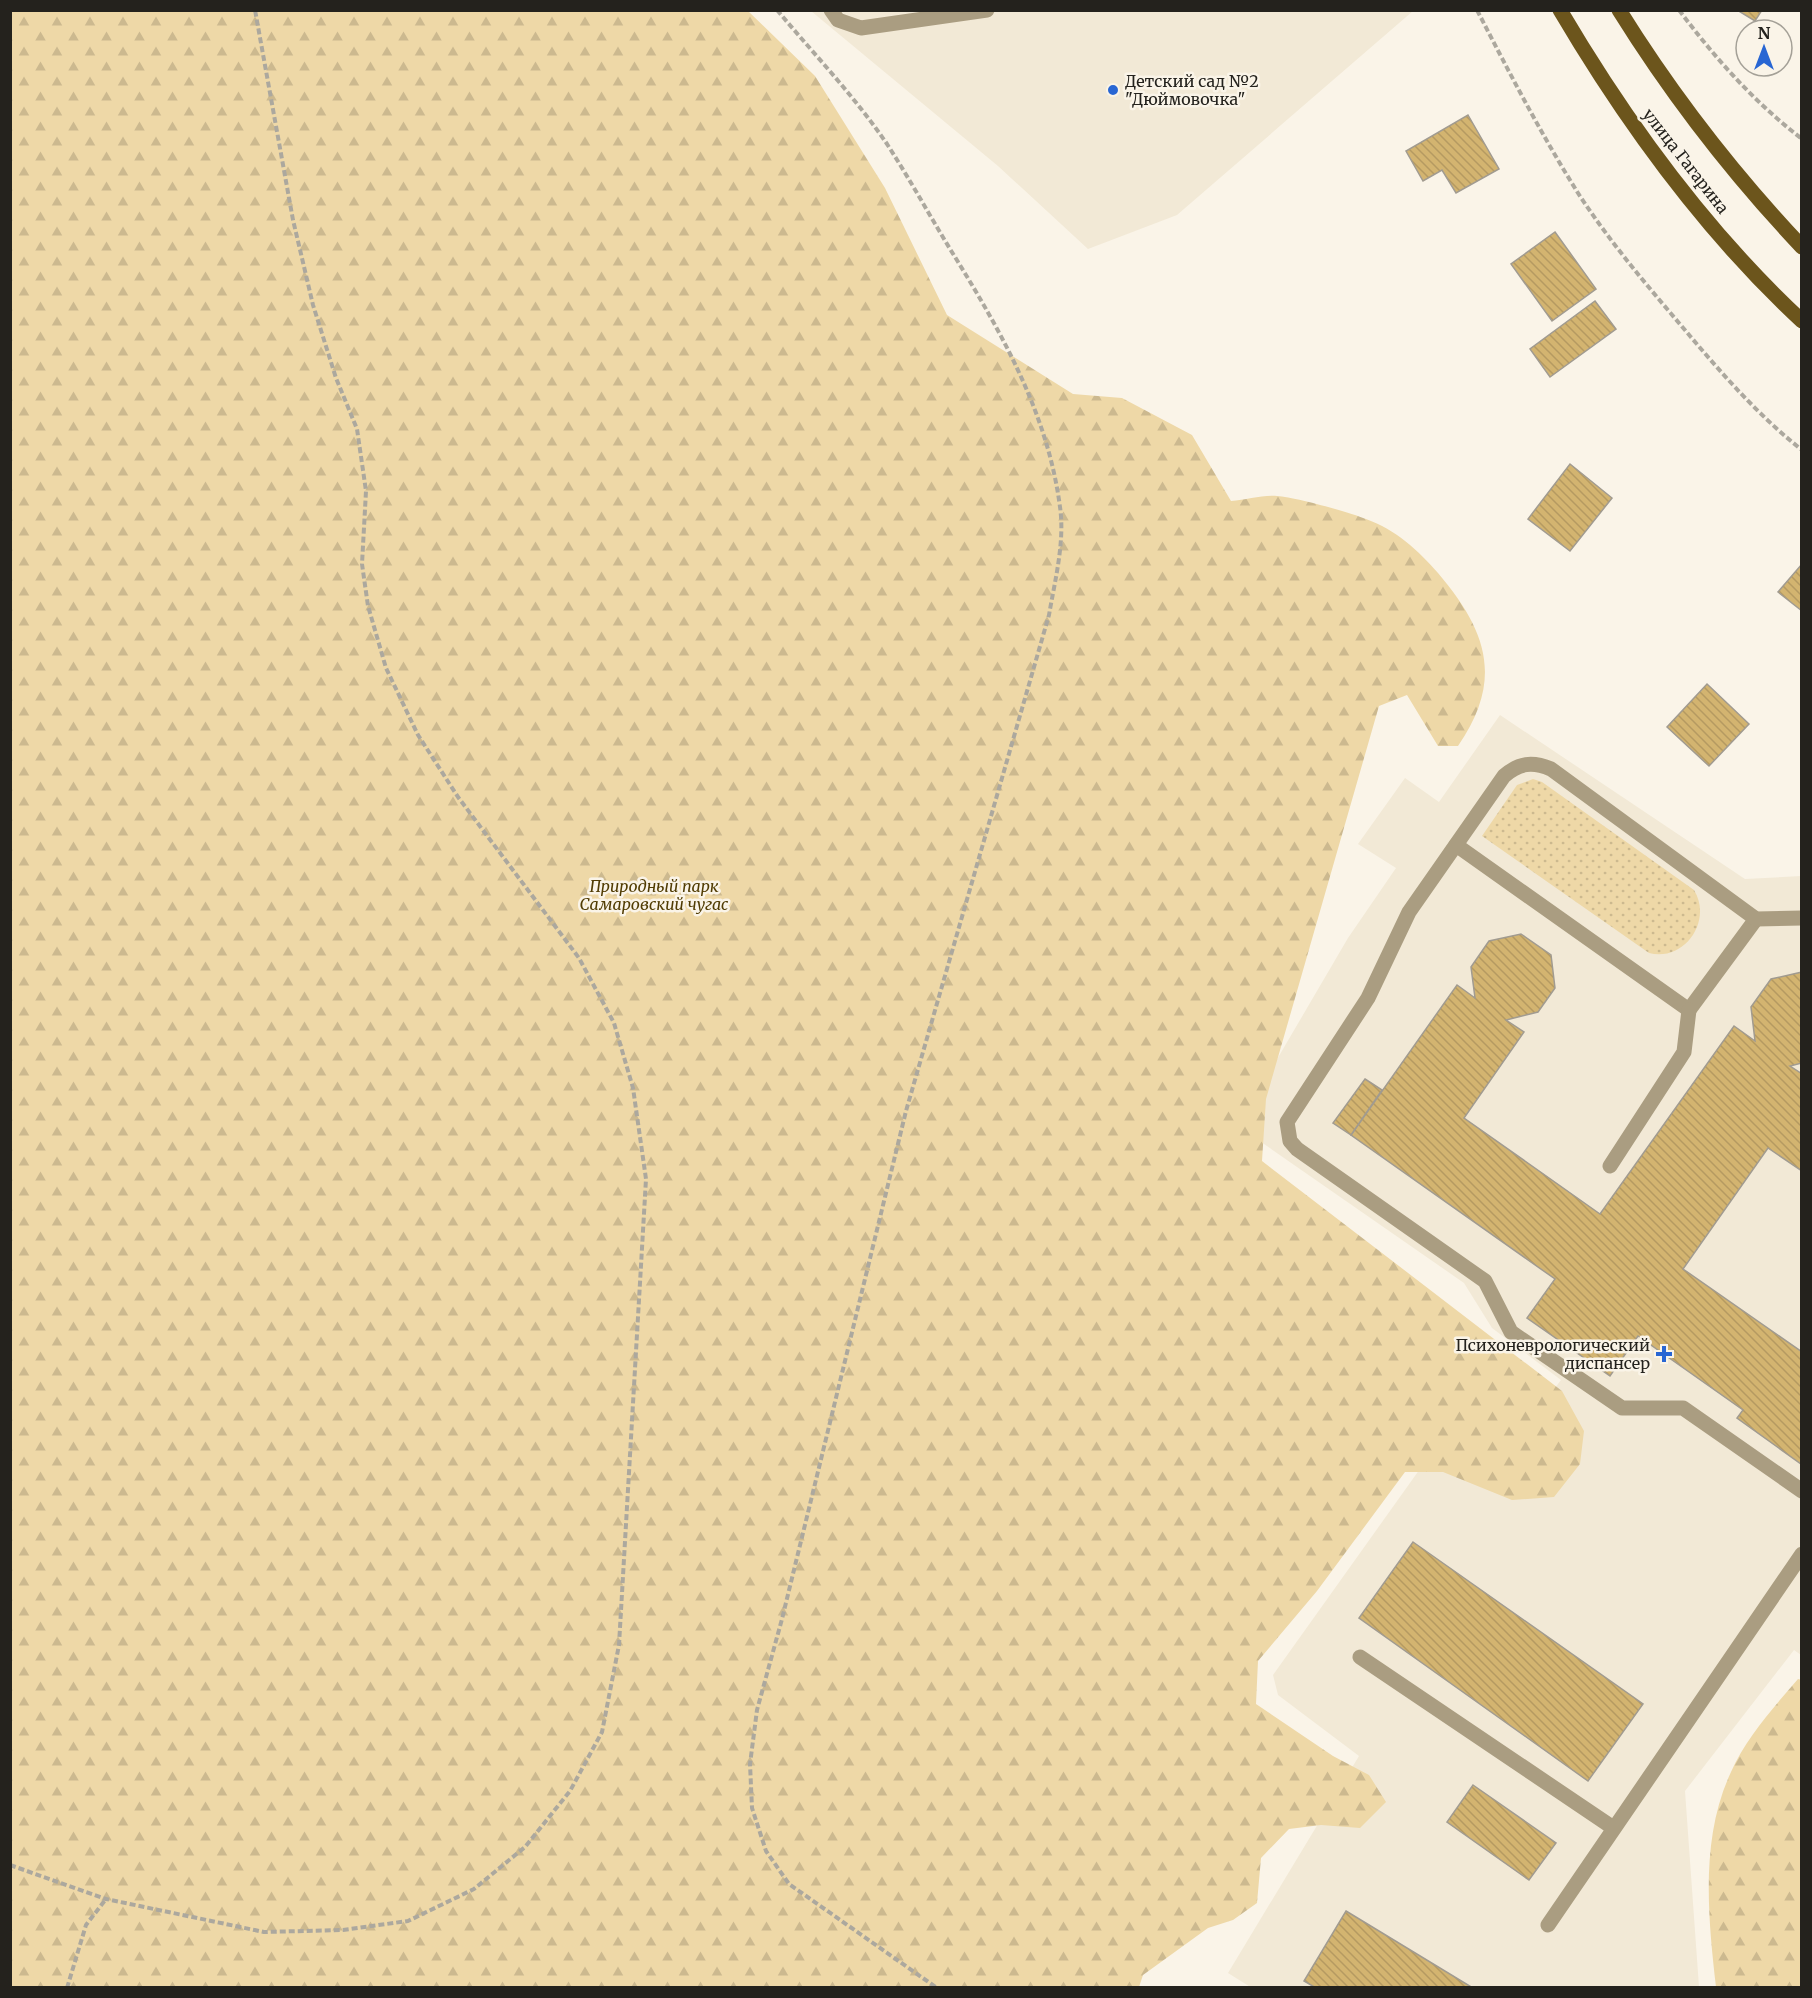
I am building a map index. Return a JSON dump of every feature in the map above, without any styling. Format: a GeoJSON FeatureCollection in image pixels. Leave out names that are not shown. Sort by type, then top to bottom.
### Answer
{"type":"FeatureCollection","features":[{"type":"Feature","properties":{"kind":"main road","name":"улица Гагарина"},"geometry":{"type":"LineString","coordinates":[[1560,10],[1611,94],[1665,166],[1728,244],[1802,321]]}},
{"type":"Feature","properties":{"kind":"main road","name":"улица Гагарина"},"geometry":{"type":"LineString","coordinates":[[1619,10],[1654,66],[1707,137],[1766,210],[1802,247]]}},
{"type":"Feature","properties":{"kind":"lane"},"geometry":{"type":"LineString","coordinates":[[831,10],[838,20],[861,28],[987,10]]}},
{"type":"Feature","properties":{"kind":"lane"},"geometry":{"type":"LineString","coordinates":[[1802,918],[1756,919],[1551,769],[1538,764],[1514,767],[1504,776],[1409,912],[1368,998],[1290,1113],[1287,1122],[1290,1141],[1298,1149],[1485,1281],[1511,1332],[1520,1339],[1622,1408],[1683,1408],[1802,1491]]}},
{"type":"Feature","properties":{"kind":"lane"},"geometry":{"type":"LineString","coordinates":[[1456,845],[1689,1010]]}},
{"type":"Feature","properties":{"kind":"lane"},"geometry":{"type":"LineString","coordinates":[[1610,1167],[1684,1052],[1689,1010],[1756,919]]}},
{"type":"Feature","properties":{"kind":"lane"},"geometry":{"type":"LineString","coordinates":[[1548,1925],[1612,1827],[1802,1554]]}},
{"type":"Feature","properties":{"kind":"lane"},"geometry":{"type":"LineString","coordinates":[[1360,1657],[1612,1827]]}},
{"type":"Feature","properties":{"kind":"path"},"geometry":{"type":"LineString","coordinates":[[10,1865],[106,1899],[264,1932],[343,1930],[408,1921],[474,1889],[525,1847],[570,1791],[602,1732],[619,1646],[646,1179],[633,1088],[614,1023],[579,958],[458,797],[418,735],[386,668],[368,606],[363,564],[366,491],[357,429],[336,378],[313,305],[293,220],[255,10]]}},
{"type":"Feature","properties":{"kind":"path"},"geometry":{"type":"LineString","coordinates":[[777,10],[849,94],[886,144],[978,294],[1034,401],[1052,459],[1060,509],[1059,558],[1049,615],[906,1110],[782,1619],[757,1710],[750,1764],[752,1808],[766,1851],[789,1884],[937,1988]]}},
{"type":"Feature","properties":{"kind":"path"},"geometry":{"type":"LineString","coordinates":[[1477,10],[1527,108],[1579,195],[1626,258],[1711,361],[1781,433],[1802,450]]}},
{"type":"Feature","properties":{"kind":"path"},"geometry":{"type":"LineString","coordinates":[[1679,10],[1705,46],[1745,89],[1802,139]]}},
{"type":"Feature","properties":{"kind":"path"},"geometry":{"type":"LineString","coordinates":[[67,1988],[86,1925],[106,1899]]}},
{"type":"Feature","properties":{"kind":"shaded area","name":"Детский сад №2 \"Дюймовочка\""},"geometry":{"type":"Polygon","coordinates":[[[811,11],[1413,11],[1177,215],[1088,249],[998,166],[811,11]]]}},
{"type":"Feature","properties":{"kind":"shaded area","name":"Психоневрологический диспансер"},"geometry":{"type":"Polygon","coordinates":[[[1500,715],[1745,879],[1801,876],[1801,1655],[1794,1650],[1685,1791],[1699,1987],[1252,1988],[1228,1973],[1359,1756],[1278,1695],[1273,1675],[1437,1445],[1489,1476],[1561,1380],[1492,1328],[1464,1283],[1238,1126],[1348,938],[1396,868],[1358,844],[1405,778],[1439,802],[1500,715]]]}},
{"type":"Feature","properties":{"kind":"green space","name":"Природный парк Самаровский чугас"},"geometry":{"type":"Polygon","coordinates":[[[11,10],[748,11],[815,76],[885,188],[947,315],[1073,394],[1122,398],[1192,435],[1231,501],[1266,496],[1285,497],[1347,513],[1387,529],[1406,542],[1438,573],[1468,615],[1484,656],[1485,677],[1481,699],[1472,722],[1458,746],[1438,746],[1407,695],[1379,706],[1266,1099],[1262,1161],[1562,1391],[1584,1431],[1580,1464],[1554,1497],[1512,1500],[1443,1472],[1405,1472],[1317,1591],[1258,1661],[1256,1704],[1333,1756],[1369,1775],[1386,1802],[1360,1828],[1321,1825],[1289,1829],[1261,1858],[1257,1903],[1233,1920],[1208,1928],[1143,1975],[1139,1987],[11,1987],[11,10]]]}},
{"type":"Feature","properties":{"kind":"green space"},"geometry":{"type":"Polygon","coordinates":[[[1533,779],[1542,782],[1694,890],[1699,902],[1700,914],[1692,936],[1684,945],[1662,954],[1649,953],[1482,836],[1517,785],[1533,779]]]}},
{"type":"Feature","properties":{"kind":"green space"},"geometry":{"type":"Polygon","coordinates":[[[1798,1679],[1802,1680],[1801,1987],[1716,1987],[1709,1878],[1714,1824],[1721,1797],[1744,1747],[1798,1679]]]}},
{"type":"Feature","properties":{"kind":"building"},"geometry":{"type":"Polygon","coordinates":[[[1737,10],[1762,10],[1757,18],[1750,18],[1737,10]]]}},
{"type":"Feature","properties":{"kind":"building"},"geometry":{"type":"Polygon","coordinates":[[[1468,115],[1499,169],[1456,193],[1442,170],[1423,181],[1406,151],[1468,115]]]}},
{"type":"Feature","properties":{"kind":"building"},"geometry":{"type":"Polygon","coordinates":[[[1555,232],[1596,289],[1552,321],[1511,264],[1555,232]]]}},
{"type":"Feature","properties":{"kind":"building"},"geometry":{"type":"Polygon","coordinates":[[[1595,301],[1616,329],[1550,377],[1530,349],[1595,301]]]}},
{"type":"Feature","properties":{"kind":"building"},"geometry":{"type":"Polygon","coordinates":[[[1570,464],[1612,498],[1570,551],[1528,519],[1570,464]]]}},
{"type":"Feature","properties":{"kind":"building"},"geometry":{"type":"Polygon","coordinates":[[[1802,564],[1802,611],[1778,592],[1802,564]]]}},
{"type":"Feature","properties":{"kind":"building"},"geometry":{"type":"Polygon","coordinates":[[[1707,684],[1749,724],[1709,766],[1667,727],[1707,684]]]}},
{"type":"Feature","properties":{"kind":"building"},"geometry":{"type":"Polygon","coordinates":[[[1521,934],[1551,955],[1555,988],[1538,1012],[1506,1020],[1524,1032],[1464,1118],[1600,1214],[1734,1026],[1755,1041],[1751,1007],[1771,979],[1802,972],[1802,1063],[1790,1066],[1802,1074],[1802,1171],[1768,1148],[1683,1269],[1802,1352],[1801,1464],[1737,1418],[1743,1410],[1638,1336],[1610,1376],[1527,1318],[1555,1279],[1351,1135],[1457,985],[1475,998],[1471,967],[1489,941],[1521,934]]]}},
{"type":"Feature","properties":{"kind":"building"},"geometry":{"type":"Polygon","coordinates":[[[1365,1079],[1382,1090],[1351,1135],[1333,1123],[1365,1079]]]}},
{"type":"Feature","properties":{"kind":"building"},"geometry":{"type":"Polygon","coordinates":[[[1413,1542],[1643,1704],[1588,1781],[1359,1618],[1413,1542]]]}},
{"type":"Feature","properties":{"kind":"building"},"geometry":{"type":"Polygon","coordinates":[[[1473,1785],[1556,1843],[1529,1880],[1447,1822],[1473,1785]]]}},
{"type":"Feature","properties":{"kind":"building"},"geometry":{"type":"Polygon","coordinates":[[[1346,1911],[1473,1988],[1316,1988],[1304,1981],[1346,1911]]]}},
{"type":"Feature","properties":{"kind":"place","name":"Детский сад №2 \"Дюймовочка\""},"geometry":{"type":"Point","coordinates":[1113,90]}},
{"type":"Feature","properties":{"kind":"place","name":"Психоневрологический диспансер"},"geometry":{"type":"Point","coordinates":[1664,1354]}}]}
